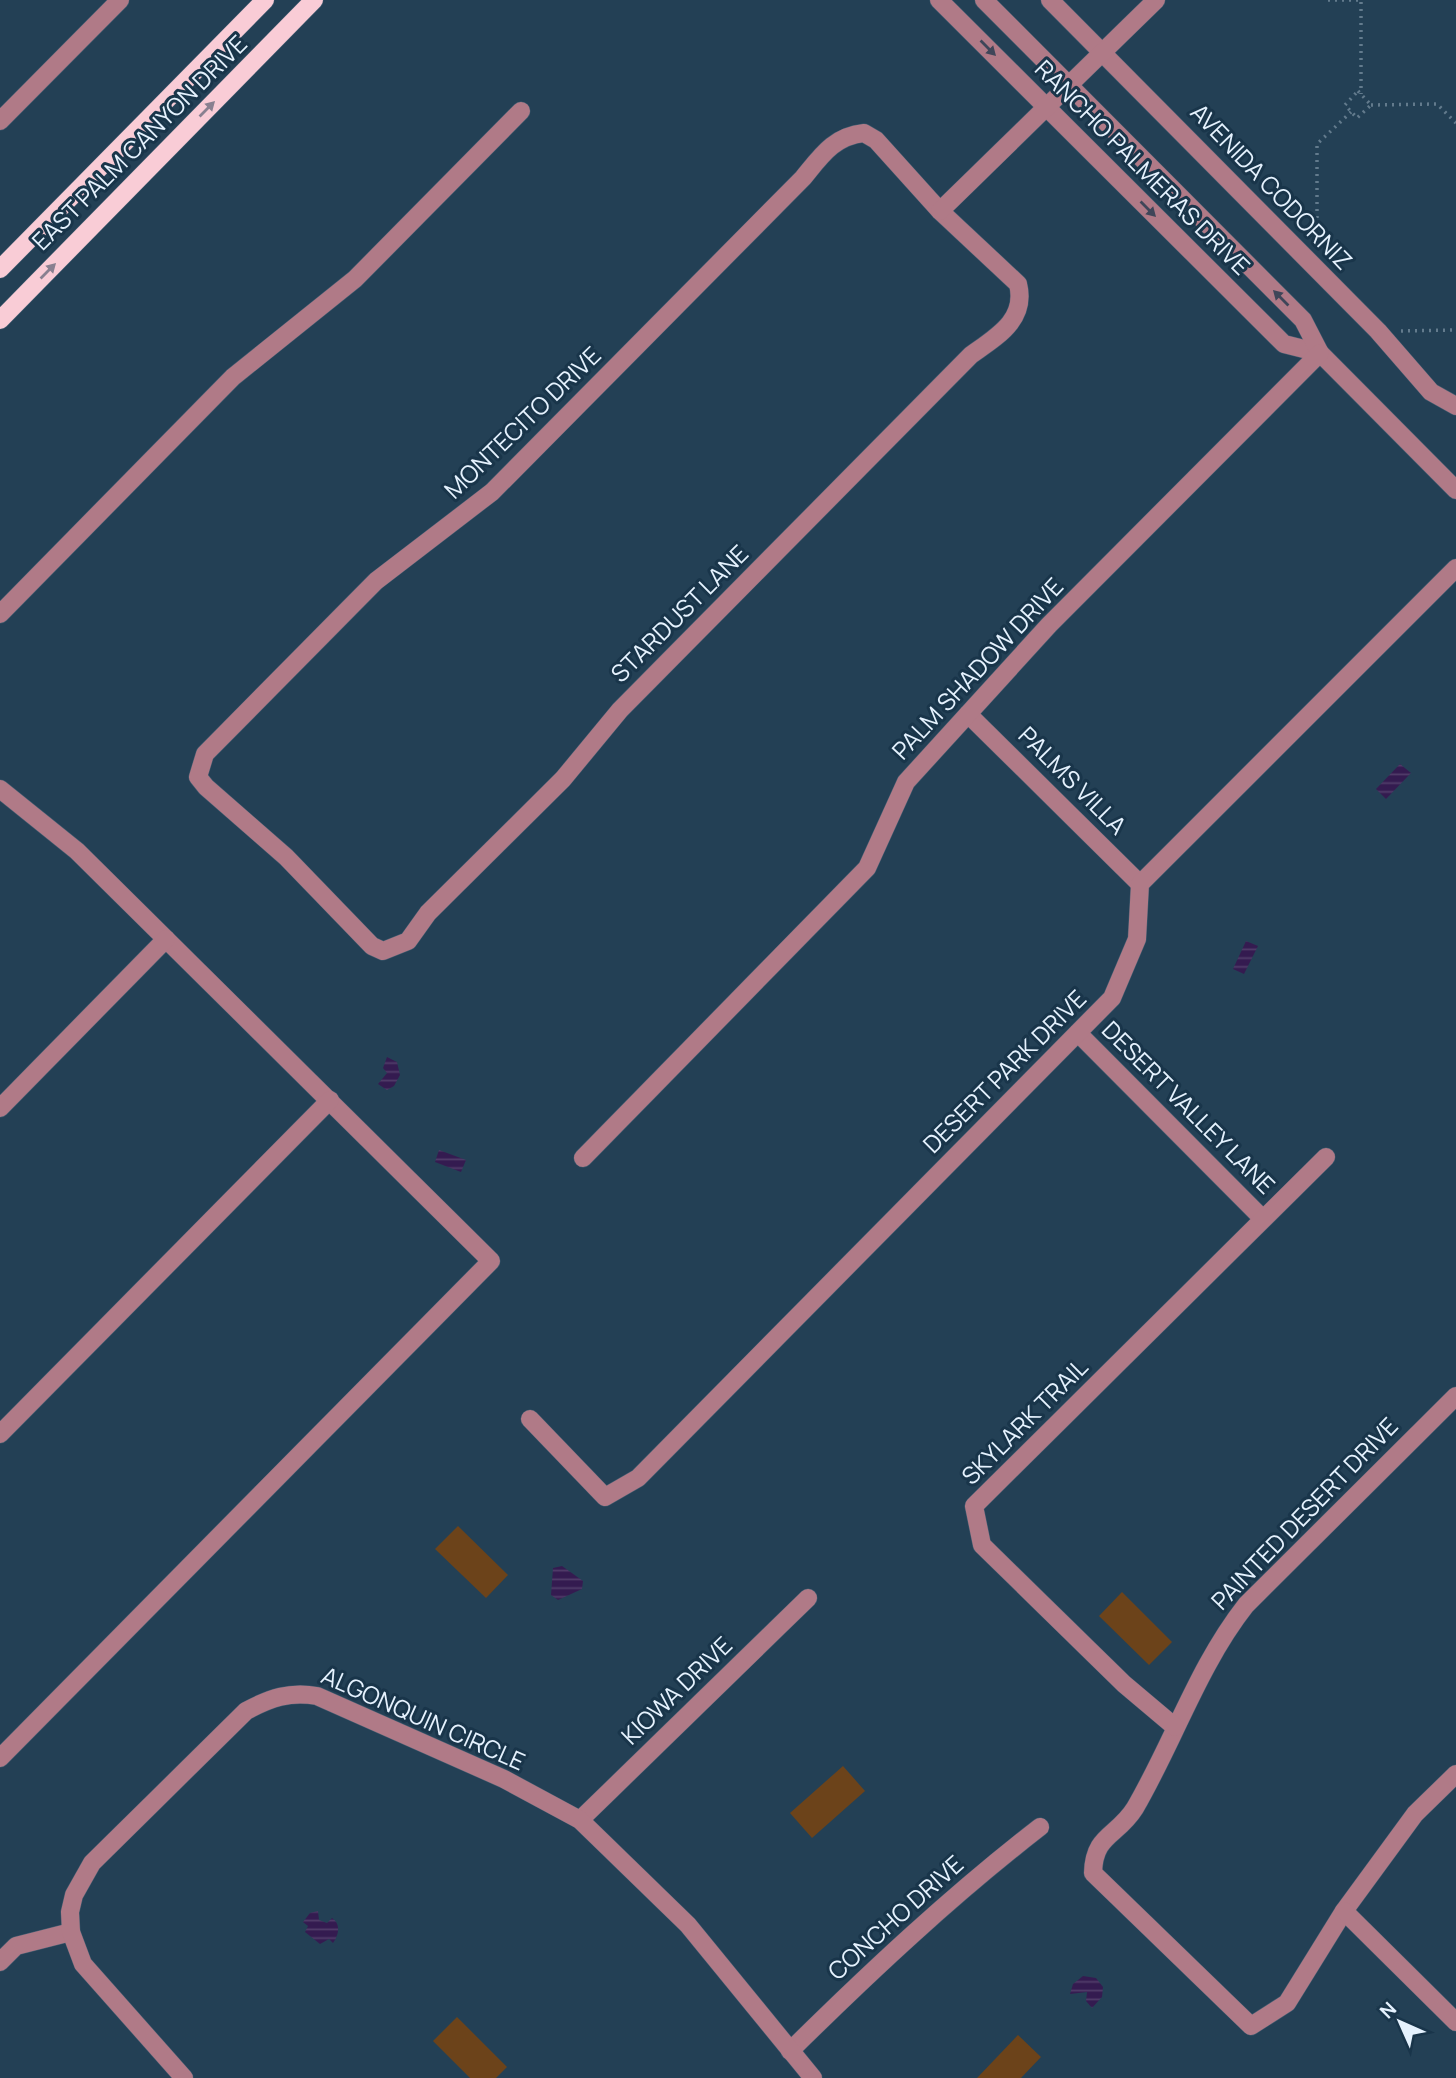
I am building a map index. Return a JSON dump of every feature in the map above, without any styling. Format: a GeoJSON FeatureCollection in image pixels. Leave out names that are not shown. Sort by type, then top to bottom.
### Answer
{"type":"FeatureCollection","features":[{"type":"Feature","properties":{"kind":"main road","name":"EAST PALM CANYON DRIVE"},"geometry":{"type":"LineString","coordinates":[[0,269],[265,0]]}},
{"type":"Feature","properties":{"kind":"main road","name":"EAST PALM CANYON DRIVE"},"geometry":{"type":"LineString","coordinates":[[0,320],[314,0]]}},
{"type":"Feature","properties":{"kind":"street"},"geometry":{"type":"LineString","coordinates":[[0,121],[120,0]]}},
{"type":"Feature","properties":{"kind":"street","name":"RANCHO PALMERAS DRIVE"},"geometry":{"type":"LineString","coordinates":[[939,0],[1284,344],[1320,353]]}},
{"type":"Feature","properties":{"kind":"street","name":"RANCHO PALMERAS DRIVE"},"geometry":{"type":"LineString","coordinates":[[984,0],[1303,320],[1320,353],[1456,491]]}},
{"type":"Feature","properties":{"kind":"street","name":"AVENIDA CODORNIZ"},"geometry":{"type":"LineString","coordinates":[[1050,0],[1378,331],[1431,392],[1456,406]]}},
{"type":"Feature","properties":{"kind":"street"},"geometry":{"type":"LineString","coordinates":[[940,211],[1156,0]]}},
{"type":"Feature","properties":{"kind":"street"},"geometry":{"type":"LineString","coordinates":[[0,614],[233,377],[355,279],[521,111]]}},
{"type":"Feature","properties":{"kind":"street","name":"MONTECITO DRIVE"},"geometry":{"type":"LineString","coordinates":[[286,857],[206,787],[198,777],[200,764],[220,736],[376,581],[492,492],[803,178],[834,142],[847,135],[864,134],[876,140],[940,211]]}},
{"type":"Feature","properties":{"kind":"street","name":"STARDUST LANE"},"geometry":{"type":"LineString","coordinates":[[286,857],[372,946],[383,951],[408,941],[428,913],[563,779],[620,710],[971,355],[1006,330],[1016,316],[1020,302],[1018,284],[940,211]]}},
{"type":"Feature","properties":{"kind":"street","name":"PALM SHADOW DRIVE"},"geometry":{"type":"LineString","coordinates":[[583,1158],[867,868],[906,782],[1049,625],[1320,353]]}},
{"type":"Feature","properties":{"kind":"street"},"geometry":{"type":"LineString","coordinates":[[1140,884],[1456,568]]}},
{"type":"Feature","properties":{"kind":"street","name":"PALMS VILLA"},"geometry":{"type":"LineString","coordinates":[[968,714],[1140,884]]}},
{"type":"Feature","properties":{"kind":"street"},"geometry":{"type":"LineString","coordinates":[[0,789],[77,851],[491,1261],[0,1758]]}},
{"type":"Feature","properties":{"kind":"street","name":"DESERT PARK DRIVE"},"geometry":{"type":"LineString","coordinates":[[530,1419],[605,1497],[638,1478],[1112,998],[1137,939],[1140,884]]}},
{"type":"Feature","properties":{"kind":"street"},"geometry":{"type":"LineString","coordinates":[[0,1108],[166,939]]}},
{"type":"Feature","properties":{"kind":"street","name":"DESERT VALLEY LANE"},"geometry":{"type":"LineString","coordinates":[[1078,1033],[1262,1219]]}},
{"type":"Feature","properties":{"kind":"street"},"geometry":{"type":"LineString","coordinates":[[0,1434],[330,1101]]}},
{"type":"Feature","properties":{"kind":"street","name":"SKYLARK TRAIL"},"geometry":{"type":"LineString","coordinates":[[1175,1727],[1124,1684],[982,1545],[974,1506],[1326,1157]]}},
{"type":"Feature","properties":{"kind":"street","name":"PAINTED DESERT DRIVE"},"geometry":{"type":"LineString","coordinates":[[1344,1911],[1287,2003],[1251,2026],[1093,1873],[1097,1847],[1130,1815],[1152,1778],[1223,1634],[1246,1605],[1456,1396]]}},
{"type":"Feature","properties":{"kind":"street","name":"KIOWA DRIVE"},"geometry":{"type":"LineString","coordinates":[[580,1820],[808,1598]]}},
{"type":"Feature","properties":{"kind":"street","name":"ALGONQUIN CIRCLE"},"geometry":{"type":"LineString","coordinates":[[184,2078],[83,1964],[71,1932],[74,1895],[92,1863],[246,1711],[266,1700],[298,1692],[317,1696],[504,1779],[580,1820],[688,1925],[814,2078]]}},
{"type":"Feature","properties":{"kind":"street"},"geometry":{"type":"LineString","coordinates":[[1456,1774],[1415,1814],[1344,1911],[1456,2022]]}},
{"type":"Feature","properties":{"kind":"street","name":"CONCHO DRIVE"},"geometry":{"type":"LineString","coordinates":[[790,2051],[898,1945],[969,1881],[1040,1827]]}},
{"type":"Feature","properties":{"kind":"street"},"geometry":{"type":"LineString","coordinates":[[0,1962],[16,1946],[71,1932]]}},
{"type":"Feature","properties":{"kind":"path"},"geometry":{"type":"LineString","coordinates":[[1328,0],[1362,1],[1361,94]]}},
{"type":"Feature","properties":{"kind":"path"},"geometry":{"type":"LineString","coordinates":[[1371,105],[1358,91],[1345,105],[1357,118],[1371,105],[1437,104],[1456,123]]}},
{"type":"Feature","properties":{"kind":"path"},"geometry":{"type":"LineString","coordinates":[[1293,245],[1317,222],[1317,144],[1351,112]]}},
{"type":"Feature","properties":{"kind":"path"},"geometry":{"type":"LineString","coordinates":[[1378,331],[1456,330]]}},
{"type":"Feature","properties":{"kind":"shaded area"},"geometry":{"type":"Polygon","coordinates":[[[1400,764],[1411,773],[1386,799],[1376,789],[1400,764]]]}},
{"type":"Feature","properties":{"kind":"shaded area"},"geometry":{"type":"Polygon","coordinates":[[[1246,941],[1258,946],[1244,974],[1233,969],[1246,941]]]}},
{"type":"Feature","properties":{"kind":"shaded area"},"geometry":{"type":"Polygon","coordinates":[[[387,1057],[397,1062],[400,1075],[394,1086],[387,1090],[378,1084],[387,1073],[383,1068],[387,1057]]]}},
{"type":"Feature","properties":{"kind":"shaded area"},"geometry":{"type":"Polygon","coordinates":[[[439,1150],[466,1160],[461,1172],[435,1162],[439,1150]]]}},
{"type":"Feature","properties":{"kind":"shaded area"},"geometry":{"type":"Polygon","coordinates":[[[458,1526],[508,1575],[486,1598],[435,1549],[458,1526]]]}},
{"type":"Feature","properties":{"kind":"shaded area"},"geometry":{"type":"Polygon","coordinates":[[[562,1566],[583,1581],[582,1589],[558,1600],[551,1595],[553,1568],[562,1566]]]}},
{"type":"Feature","properties":{"kind":"shaded area"},"geometry":{"type":"Polygon","coordinates":[[[1122,1592],[1172,1642],[1149,1665],[1099,1616],[1122,1592]]]}},
{"type":"Feature","properties":{"kind":"shaded area"},"geometry":{"type":"Polygon","coordinates":[[[843,1766],[865,1791],[812,1838],[790,1813],[843,1766]]]}},
{"type":"Feature","properties":{"kind":"shaded area"},"geometry":{"type":"Polygon","coordinates":[[[318,1911],[319,1920],[327,1923],[332,1918],[337,1923],[338,1933],[333,1943],[329,1939],[320,1944],[305,1932],[308,1926],[303,1922],[310,1913],[318,1911]]]}},
{"type":"Feature","properties":{"kind":"shaded area"},"geometry":{"type":"Polygon","coordinates":[[[1083,1976],[1096,1978],[1103,1987],[1102,1997],[1092,2008],[1086,2001],[1087,1992],[1070,1994],[1073,1984],[1083,1976]]]}},
{"type":"Feature","properties":{"kind":"shaded area"},"geometry":{"type":"Polygon","coordinates":[[[457,2017],[507,2067],[496,2078],[470,2078],[433,2041],[457,2017]]]}},
{"type":"Feature","properties":{"kind":"shaded area"},"geometry":{"type":"Polygon","coordinates":[[[1018,2035],[1041,2057],[1021,2078],[977,2078],[1018,2035]]]}}]}
